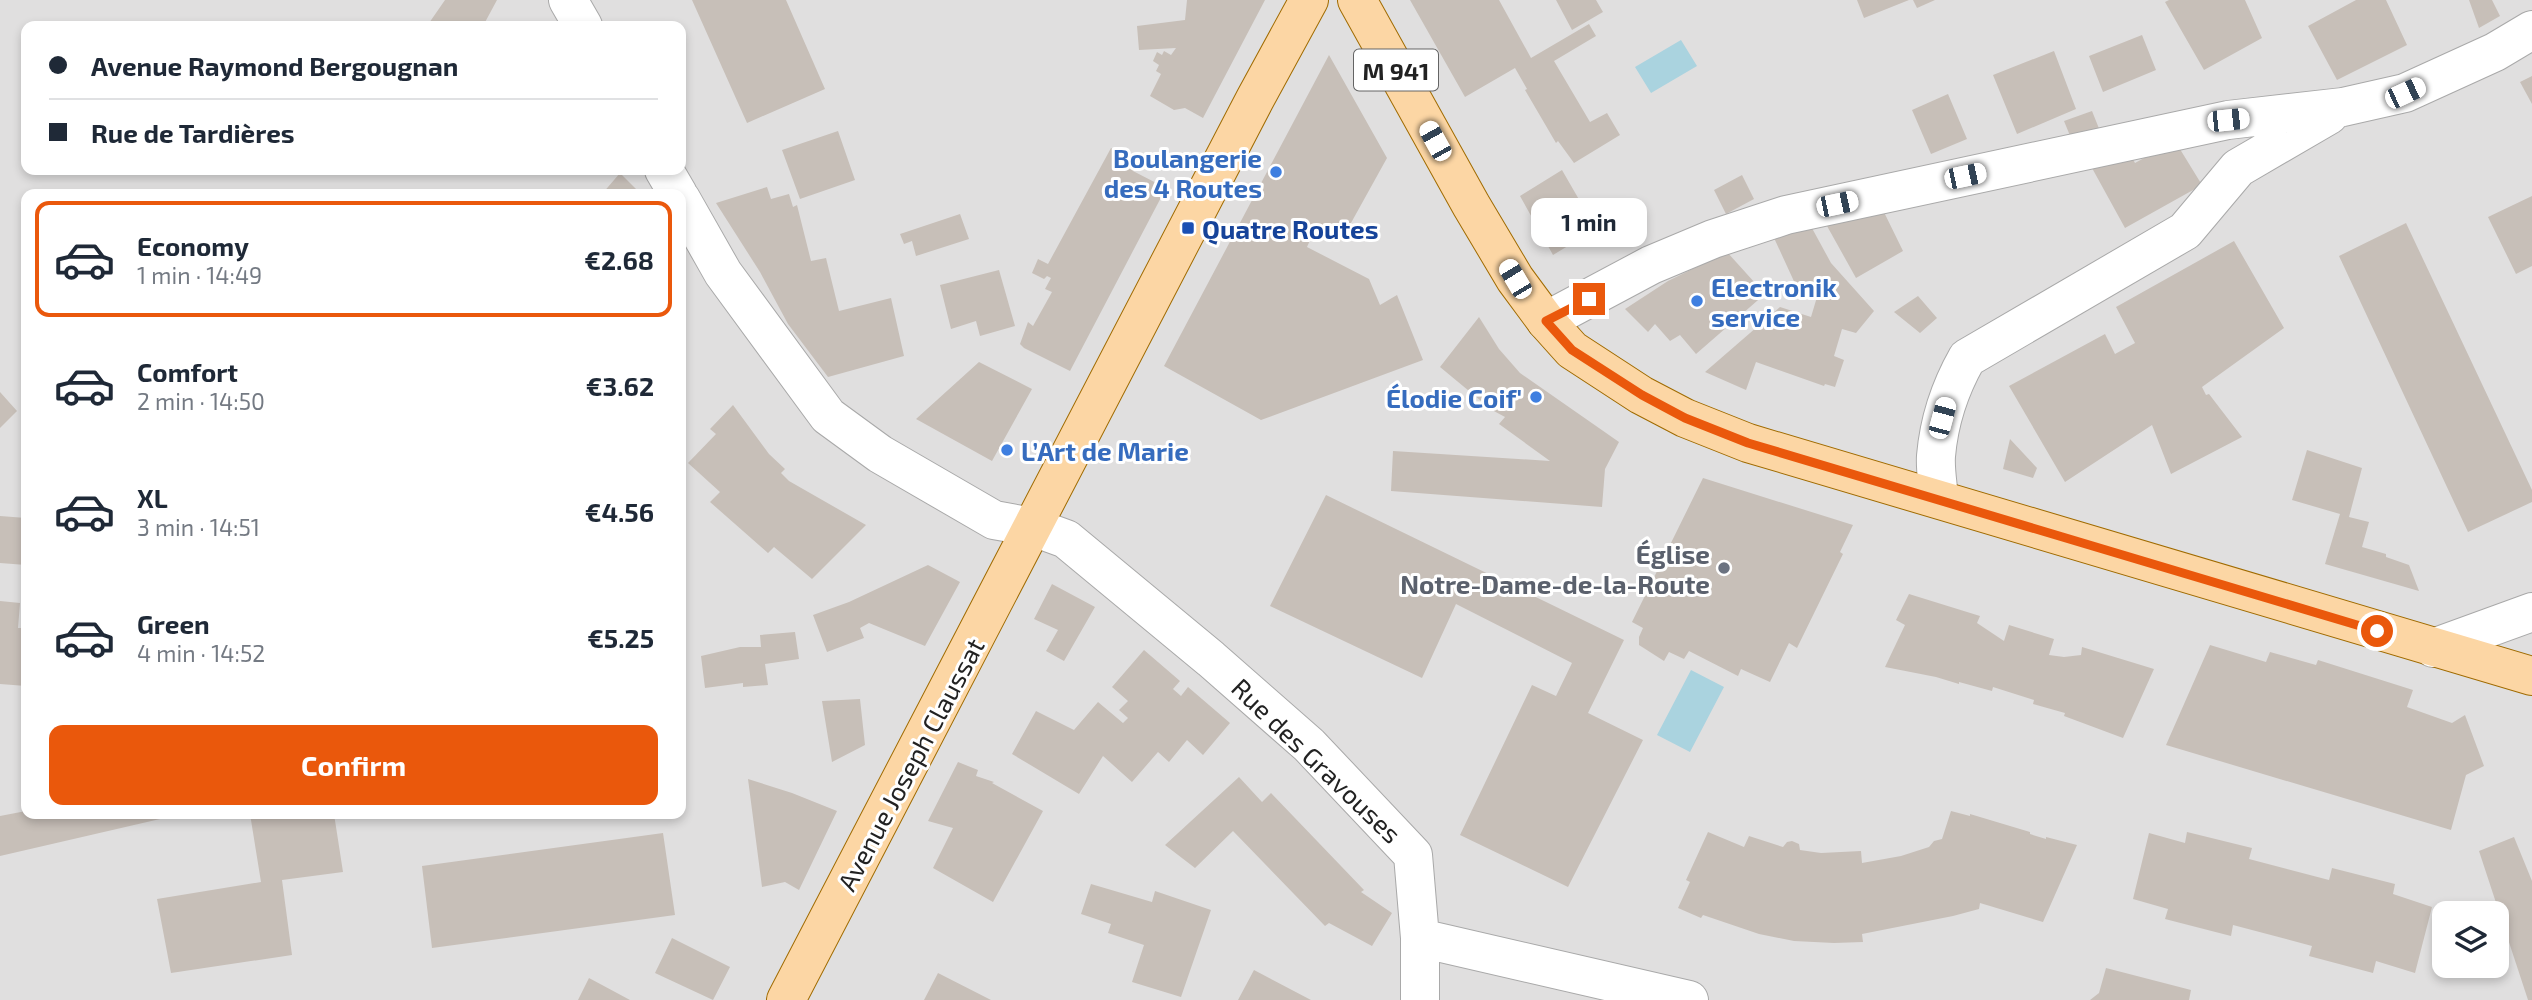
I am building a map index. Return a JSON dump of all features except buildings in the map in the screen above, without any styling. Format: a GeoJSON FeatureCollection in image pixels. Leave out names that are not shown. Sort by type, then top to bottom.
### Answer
{"type":"FeatureCollection","features":[{"type":"Feature","properties":{"kind":"main road","name":"Avenue Joseph Claussat"},"geometry":{"type":"LineString","coordinates":[[786,1000],[1309,0]]}},
{"type":"Feature","properties":{"kind":"main road","name":"M 941"},"geometry":{"type":"LineString","coordinates":[[1357,0],[1515,279],[1546,321],[1572,350],[1642,395],[1685,418],[1748,443],[2532,676]]}},
{"type":"Feature","properties":{"kind":"street"},"geometry":{"type":"LineString","coordinates":[[568,0],[580,21]]}},
{"type":"Feature","properties":{"kind":"street"},"geometry":{"type":"LineString","coordinates":[[1546,321],[1651,265],[1713,239],[1786,215],[2228,120],[2343,107],[2405,93],[2495,52],[2532,30]]}},
{"type":"Feature","properties":{"kind":"street"},"geometry":{"type":"LineString","coordinates":[[1940,499],[1936,457],[1942,418],[1951,386],[1967,358],[2185,231],[2238,168],[2343,107]]}},
{"type":"Feature","properties":{"kind":"street","name":"Rue des Gravouses"},"geometry":{"type":"LineString","coordinates":[[686,208],[723,273],[828,416],[880,454],[994,520],[1034,527],[1066,539],[1211,659],[1309,745],[1413,855],[1420,939],[1420,1000]]}},
{"type":"Feature","properties":{"kind":"street"},"geometry":{"type":"LineString","coordinates":[[2433,648],[2532,612]]}},
{"type":"Feature","properties":{"kind":"street"},"geometry":{"type":"LineString","coordinates":[[1420,939],[1689,1000]]}},
{"type":"Feature","properties":{"kind":"shaded area"},"geometry":{"type":"Polygon","coordinates":[[[0,0],[2532,0],[2532,1000],[0,1000],[0,0]]]}},
{"type":"Feature","properties":{"kind":"water"},"geometry":{"type":"Polygon","coordinates":[[[1681,40],[1697,66],[1651,93],[1635,67],[1681,40]]]}},
{"type":"Feature","properties":{"kind":"water"},"geometry":{"type":"Polygon","coordinates":[[[1691,670],[1724,687],[1690,752],[1657,735],[1691,670]]]}},
{"type":"Feature","properties":{"kind":"place","name":"Boulangerie des 4 Routes"},"geometry":{"type":"Point","coordinates":[1276,172]}},
{"type":"Feature","properties":{"kind":"place","name":"Quatre Routes"},"geometry":{"type":"Point","coordinates":[1188,228]}},
{"type":"Feature","properties":{"kind":"place","name":"Electronik service"},"geometry":{"type":"Point","coordinates":[1697,301]}},
{"type":"Feature","properties":{"kind":"place","name":"Élodie Coif'"},"geometry":{"type":"Point","coordinates":[1536,397]}},
{"type":"Feature","properties":{"kind":"place","name":"L’Art de Marie"},"geometry":{"type":"Point","coordinates":[1007,450]}},
{"type":"Feature","properties":{"kind":"place","name":"Église Notre-Dame-de-la-Route"},"geometry":{"type":"Point","coordinates":[1724,568]}},
{"type":"Feature","properties":{"kind":"route"},"geometry":{"type":"LineString","coordinates":[[1589,299],[1546,321],[1572,350],[1642,395],[1685,418],[1748,443],[2377,631]]}}]}
